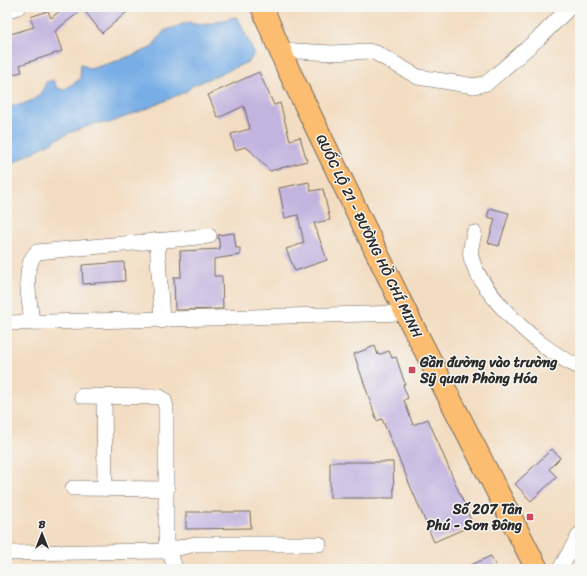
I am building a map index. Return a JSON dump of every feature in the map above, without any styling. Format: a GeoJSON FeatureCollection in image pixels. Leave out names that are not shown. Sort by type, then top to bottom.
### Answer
{"type":"FeatureCollection","features":[{"type":"Feature","properties":{"kind":"highway","name":"QUỐC LỘ 21 - ĐƯỜNG HỒ CHÍ MINH"},"geometry":{"type":"LineString","coordinates":[[262,7],[279,50],[406,313],[537,569]]}},
{"type":"Feature","properties":{"kind":"street"},"geometry":{"type":"LineString","coordinates":[[7,11],[18,7]]}},
{"type":"Feature","properties":{"kind":"street"},"geometry":{"type":"LineString","coordinates":[[279,50],[332,53],[368,51],[376,53],[418,77],[474,86],[487,83],[540,37],[570,7]]}},
{"type":"Feature","properties":{"kind":"street"},"geometry":{"type":"LineString","coordinates":[[474,233],[470,255],[475,269],[489,293],[521,326],[564,360],[578,366],[580,364]]}},
{"type":"Feature","properties":{"kind":"street"},"geometry":{"type":"LineString","coordinates":[[32,322],[28,272],[32,256],[37,252],[209,236]]}},
{"type":"Feature","properties":{"kind":"street"},"geometry":{"type":"LineString","coordinates":[[157,240],[162,321]]}},
{"type":"Feature","properties":{"kind":"street"},"geometry":{"type":"LineString","coordinates":[[7,324],[32,322],[162,321],[406,313]]}},
{"type":"Feature","properties":{"kind":"street"},"geometry":{"type":"LineString","coordinates":[[82,396],[160,396],[164,400],[166,407],[166,551]]}},
{"type":"Feature","properties":{"kind":"street"},"geometry":{"type":"LineString","coordinates":[[104,396],[105,488]]}},
{"type":"Feature","properties":{"kind":"street"},"geometry":{"type":"LineString","coordinates":[[73,488],[167,489]]}},
{"type":"Feature","properties":{"kind":"street"},"geometry":{"type":"LineString","coordinates":[[560,569],[580,534]]}},
{"type":"Feature","properties":{"kind":"street"},"geometry":{"type":"LineString","coordinates":[[7,553],[166,551],[194,544],[319,544]]}},
{"type":"Feature","properties":{"kind":"street"},"geometry":{"type":"LineString","coordinates":[[166,551],[171,555],[175,569]]}},
{"type":"Feature","properties":{"kind":"water"},"geometry":{"type":"Polygon","coordinates":[[[235,17],[238,18],[254,53],[250,61],[192,86],[187,91],[146,109],[109,123],[97,123],[69,133],[7,166],[7,106],[31,101],[40,94],[46,82],[53,80],[57,88],[64,90],[80,79],[81,64],[90,69],[117,61],[151,48],[164,31],[189,22],[200,25],[235,17]]]}},
{"type":"Feature","properties":{"kind":"building"},"geometry":{"type":"Polygon","coordinates":[[[65,7],[133,7],[102,33],[83,9],[55,31],[62,51],[20,65],[22,72],[7,76],[7,35],[34,27],[30,17],[48,11],[51,18],[65,7]]]}},
{"type":"Feature","properties":{"kind":"building"},"geometry":{"type":"Polygon","coordinates":[[[259,72],[274,105],[280,103],[290,140],[300,137],[307,161],[270,171],[251,151],[245,147],[235,150],[231,134],[250,129],[244,106],[218,118],[208,95],[259,72]]]}},
{"type":"Feature","properties":{"kind":"building"},"geometry":{"type":"Polygon","coordinates":[[[309,182],[311,191],[323,189],[330,220],[314,223],[327,260],[295,271],[286,249],[304,243],[298,215],[285,218],[279,188],[309,182]]]}},
{"type":"Feature","properties":{"kind":"building"},"geometry":{"type":"Polygon","coordinates":[[[490,208],[509,213],[499,246],[488,243],[495,219],[487,217],[490,208]]]}},
{"type":"Feature","properties":{"kind":"building"},"geometry":{"type":"Polygon","coordinates":[[[234,233],[236,248],[240,248],[240,255],[214,259],[214,276],[222,276],[223,309],[175,310],[174,277],[181,277],[180,251],[220,249],[218,235],[234,233]]]}},
{"type":"Feature","properties":{"kind":"building"},"geometry":{"type":"Polygon","coordinates":[[[124,262],[125,281],[83,284],[82,265],[124,262]]]}},
{"type":"Feature","properties":{"kind":"building"},"geometry":{"type":"Polygon","coordinates":[[[375,346],[378,355],[389,351],[392,358],[396,357],[408,398],[404,400],[413,425],[428,419],[473,525],[434,542],[382,419],[377,421],[354,354],[375,346]]]}},
{"type":"Feature","properties":{"kind":"building"},"geometry":{"type":"Polygon","coordinates":[[[552,449],[560,458],[549,469],[557,477],[531,501],[515,484],[552,449]]]}},
{"type":"Feature","properties":{"kind":"building"},"geometry":{"type":"Polygon","coordinates":[[[330,462],[393,462],[394,498],[330,498],[330,462]]]}},
{"type":"Feature","properties":{"kind":"building"},"geometry":{"type":"Polygon","coordinates":[[[186,512],[250,512],[251,528],[186,529],[186,512]]]}},
{"type":"Feature","properties":{"kind":"building"},"geometry":{"type":"Polygon","coordinates":[[[491,556],[497,569],[462,569],[491,556]]]}},
{"type":"Feature","properties":{"kind":"place","name":"Gần đường vào trường Sỹ quan Phòng Hóa"},"geometry":{"type":"Point","coordinates":[412,370]}},
{"type":"Feature","properties":{"kind":"place","name":"Số 207 Tân Phú - Sơn Đông"},"geometry":{"type":"Point","coordinates":[530,517]}}]}
